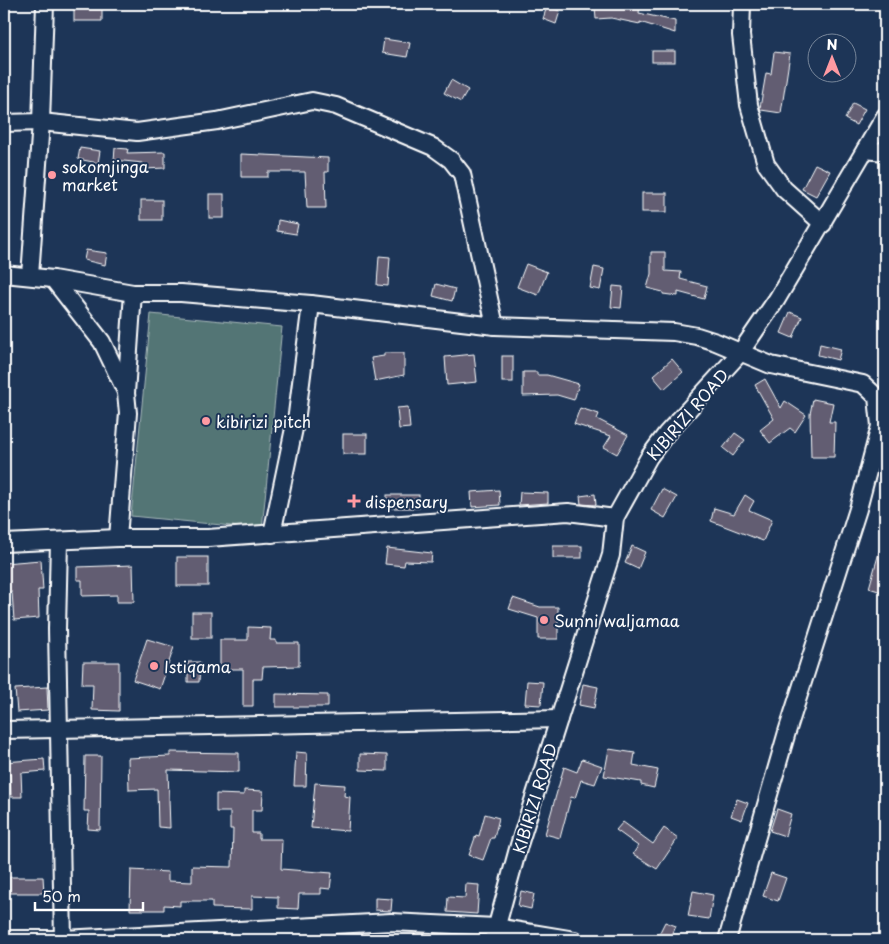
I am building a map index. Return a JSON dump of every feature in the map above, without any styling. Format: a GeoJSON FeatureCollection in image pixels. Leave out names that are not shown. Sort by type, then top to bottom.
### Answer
{"type":"FeatureCollection","features":[{"type":"Feature","properties":{"kind":"street"},"geometry":{"type":"LineString","coordinates":[[30,276],[41,122],[45,4]]}},
{"type":"Feature","properties":{"kind":"street"},"geometry":{"type":"LineString","coordinates":[[742,4],[741,35],[748,105],[766,164],[784,190],[823,224]]}},
{"type":"Feature","properties":{"kind":"street"},"geometry":{"type":"LineString","coordinates":[[4,123],[41,122],[137,132],[216,121],[312,101],[336,106],[433,147],[451,160],[462,174],[495,326]]}},
{"type":"Feature","properties":{"kind":"street","name":"KIBIRIZI ROAD"},"geometry":{"type":"LineString","coordinates":[[494,934],[519,844],[611,555],[615,518],[655,447],[740,353],[777,299],[885,116]]}},
{"type":"Feature","properties":{"kind":"street"},"geometry":{"type":"LineString","coordinates":[[865,150],[885,152]]}},
{"type":"Feature","properties":{"kind":"street"},"geometry":{"type":"LineString","coordinates":[[4,274],[53,279],[133,293],[181,293],[311,304],[495,326],[674,332],[697,336],[771,365],[863,384],[877,397],[883,427],[787,732],[727,940]]}},
{"type":"Feature","properties":{"kind":"street"},"geometry":{"type":"LineString","coordinates":[[53,279],[102,342],[126,393]]}},
{"type":"Feature","properties":{"kind":"street"},"geometry":{"type":"LineString","coordinates":[[118,538],[128,413],[126,393],[133,293]]}},
{"type":"Feature","properties":{"kind":"street"},"geometry":{"type":"LineString","coordinates":[[272,534],[296,414],[311,304]]}},
{"type":"Feature","properties":{"kind":"street"},"geometry":{"type":"LineString","coordinates":[[4,543],[118,538],[208,538],[568,512],[615,518]]}},
{"type":"Feature","properties":{"kind":"street"},"geometry":{"type":"LineString","coordinates":[[59,541],[57,629],[63,940]]}},
{"type":"Feature","properties":{"kind":"street"},"geometry":{"type":"LineString","coordinates":[[4,730],[559,719]]}},
{"type":"Feature","properties":{"kind":"street"},"geometry":{"type":"LineString","coordinates":[[4,939],[63,940],[391,922],[494,934],[575,940]]}},
{"type":"Feature","properties":{"kind":"green space","name":"kibirizi pitch"},"geometry":{"type":"Polygon","coordinates":[[[151,314],[282,327],[262,529],[131,516],[151,314]]]}},
{"type":"Feature","properties":{"kind":"building"},"geometry":{"type":"Polygon","coordinates":[[[640,4],[639,13],[675,21],[675,33],[640,22],[640,24],[611,18],[596,19],[595,7],[640,4]]]}},
{"type":"Feature","properties":{"kind":"building"},"geometry":{"type":"Polygon","coordinates":[[[547,6],[560,11],[556,24],[543,19],[547,6]]]}},
{"type":"Feature","properties":{"kind":"building"},"geometry":{"type":"Polygon","coordinates":[[[74,9],[102,9],[102,21],[74,21],[74,9]]]}},
{"type":"Feature","properties":{"kind":"building"},"geometry":{"type":"Polygon","coordinates":[[[384,39],[410,43],[407,57],[382,53],[384,39]]]}},
{"type":"Feature","properties":{"kind":"building"},"geometry":{"type":"Polygon","coordinates":[[[652,51],[675,51],[675,62],[652,62],[652,51]]]}},
{"type":"Feature","properties":{"kind":"building"},"geometry":{"type":"Polygon","coordinates":[[[774,52],[790,54],[781,113],[761,110],[760,108],[766,73],[771,74],[774,52]]]}},
{"type":"Feature","properties":{"kind":"building"},"geometry":{"type":"Polygon","coordinates":[[[451,80],[468,90],[461,102],[444,93],[451,80]]]}},
{"type":"Feature","properties":{"kind":"building"},"geometry":{"type":"Polygon","coordinates":[[[853,103],[865,109],[856,125],[845,119],[853,103]]]}},
{"type":"Feature","properties":{"kind":"building"},"geometry":{"type":"Polygon","coordinates":[[[80,148],[100,151],[98,163],[78,159],[80,148]]]}},
{"type":"Feature","properties":{"kind":"building"},"geometry":{"type":"Polygon","coordinates":[[[115,148],[128,149],[127,153],[165,152],[165,168],[144,169],[143,163],[114,160],[115,148]]]}},
{"type":"Feature","properties":{"kind":"building"},"geometry":{"type":"Polygon","coordinates":[[[241,154],[328,158],[328,172],[325,172],[326,208],[307,208],[305,172],[268,172],[268,177],[241,177],[241,154]]]}},
{"type":"Feature","properties":{"kind":"building"},"geometry":{"type":"Polygon","coordinates":[[[815,164],[830,171],[816,196],[802,189],[815,164]]]}},
{"type":"Feature","properties":{"kind":"building"},"geometry":{"type":"Polygon","coordinates":[[[642,193],[667,193],[667,212],[642,212],[642,193]]]}},
{"type":"Feature","properties":{"kind":"building"},"geometry":{"type":"Polygon","coordinates":[[[209,194],[224,194],[224,218],[209,218],[209,194]]]}},
{"type":"Feature","properties":{"kind":"building"},"geometry":{"type":"Polygon","coordinates":[[[141,200],[162,200],[162,220],[141,220],[141,200]]]}},
{"type":"Feature","properties":{"kind":"building"},"geometry":{"type":"Polygon","coordinates":[[[278,220],[298,224],[296,234],[277,231],[278,220]]]}},
{"type":"Feature","properties":{"kind":"building"},"geometry":{"type":"Polygon","coordinates":[[[86,250],[107,253],[105,265],[84,260],[86,250]]]}},
{"type":"Feature","properties":{"kind":"building"},"geometry":{"type":"Polygon","coordinates":[[[651,252],[665,252],[665,271],[681,272],[680,279],[707,286],[704,299],[678,292],[678,296],[663,294],[663,292],[647,288],[651,274],[651,252]]]}},
{"type":"Feature","properties":{"kind":"building"},"geometry":{"type":"Polygon","coordinates":[[[379,256],[390,257],[388,286],[377,285],[379,256]]]}},
{"type":"Feature","properties":{"kind":"building"},"geometry":{"type":"Polygon","coordinates":[[[526,264],[547,272],[538,295],[517,287],[526,264]]]}},
{"type":"Feature","properties":{"kind":"building"},"geometry":{"type":"Polygon","coordinates":[[[594,267],[604,269],[600,290],[590,288],[594,267]]]}},
{"type":"Feature","properties":{"kind":"building"},"geometry":{"type":"Polygon","coordinates":[[[436,284],[455,289],[452,301],[433,296],[436,284]]]}},
{"type":"Feature","properties":{"kind":"building"},"geometry":{"type":"Polygon","coordinates":[[[613,286],[623,287],[621,308],[611,307],[613,286]]]}},
{"type":"Feature","properties":{"kind":"building"},"geometry":{"type":"Polygon","coordinates":[[[790,312],[802,317],[793,338],[781,333],[790,312]]]}},
{"type":"Feature","properties":{"kind":"building"},"geometry":{"type":"Polygon","coordinates":[[[820,344],[841,349],[838,360],[818,355],[820,344]]]}},
{"type":"Feature","properties":{"kind":"building"},"geometry":{"type":"Polygon","coordinates":[[[384,353],[404,353],[404,375],[375,381],[371,358],[384,356],[384,353]]]}},
{"type":"Feature","properties":{"kind":"building"},"geometry":{"type":"Polygon","coordinates":[[[474,354],[477,382],[447,385],[445,357],[474,354]]]}},
{"type":"Feature","properties":{"kind":"building"},"geometry":{"type":"Polygon","coordinates":[[[502,356],[513,356],[513,382],[502,382],[502,356]]]}},
{"type":"Feature","properties":{"kind":"building"},"geometry":{"type":"Polygon","coordinates":[[[672,359],[683,372],[664,389],[653,376],[672,359]]]}},
{"type":"Feature","properties":{"kind":"building"},"geometry":{"type":"Polygon","coordinates":[[[523,372],[537,372],[537,375],[547,375],[579,384],[574,400],[557,395],[523,396],[523,372]]]}},
{"type":"Feature","properties":{"kind":"building"},"geometry":{"type":"Polygon","coordinates":[[[765,379],[781,408],[785,401],[806,415],[795,432],[790,428],[770,443],[760,430],[774,419],[755,385],[765,379]]]}},
{"type":"Feature","properties":{"kind":"building"},"geometry":{"type":"Polygon","coordinates":[[[813,399],[833,403],[829,422],[835,422],[834,457],[811,457],[810,414],[813,399]]]}},
{"type":"Feature","properties":{"kind":"building"},"geometry":{"type":"Polygon","coordinates":[[[408,407],[410,428],[399,429],[397,408],[408,407]]]}},
{"type":"Feature","properties":{"kind":"building"},"geometry":{"type":"Polygon","coordinates":[[[580,408],[599,414],[597,419],[628,435],[617,454],[604,447],[611,436],[574,424],[580,408]]]}},
{"type":"Feature","properties":{"kind":"building"},"geometry":{"type":"Polygon","coordinates":[[[735,433],[745,440],[733,456],[723,448],[735,433]]]}},
{"type":"Feature","properties":{"kind":"building"},"geometry":{"type":"Polygon","coordinates":[[[343,434],[367,434],[367,454],[343,454],[343,434]]]}},
{"type":"Feature","properties":{"kind":"building"},"geometry":{"type":"Polygon","coordinates":[[[662,489],[677,497],[665,518],[651,510],[662,489]]]}},
{"type":"Feature","properties":{"kind":"building"},"geometry":{"type":"Polygon","coordinates":[[[499,490],[500,505],[472,507],[471,492],[499,490]]]}},
{"type":"Feature","properties":{"kind":"building"},"geometry":{"type":"Polygon","coordinates":[[[520,492],[548,493],[548,503],[519,505],[520,492]]]}},
{"type":"Feature","properties":{"kind":"building"},"geometry":{"type":"Polygon","coordinates":[[[595,494],[596,505],[581,504],[580,496],[595,494]]]}},
{"type":"Feature","properties":{"kind":"building"},"geometry":{"type":"Polygon","coordinates":[[[387,495],[419,495],[419,508],[387,508],[387,495]]]}},
{"type":"Feature","properties":{"kind":"building"},"geometry":{"type":"Polygon","coordinates":[[[745,495],[754,501],[749,510],[772,520],[763,541],[711,521],[714,508],[734,514],[745,495]]]}},
{"type":"Feature","properties":{"kind":"building"},"geometry":{"type":"Polygon","coordinates":[[[882,542],[885,542],[885,593],[869,588],[882,542]]]}},
{"type":"Feature","properties":{"kind":"building"},"geometry":{"type":"Polygon","coordinates":[[[553,546],[582,546],[582,558],[553,558],[553,546]]]}},
{"type":"Feature","properties":{"kind":"building"},"geometry":{"type":"Polygon","coordinates":[[[632,546],[645,552],[638,569],[625,563],[632,546]]]}},
{"type":"Feature","properties":{"kind":"building"},"geometry":{"type":"Polygon","coordinates":[[[387,548],[432,553],[431,562],[405,561],[404,566],[385,564],[387,548]]]}},
{"type":"Feature","properties":{"kind":"building"},"geometry":{"type":"Polygon","coordinates":[[[177,557],[208,557],[208,586],[177,586],[177,557]]]}},
{"type":"Feature","properties":{"kind":"building"},"geometry":{"type":"Polygon","coordinates":[[[41,560],[43,590],[38,590],[39,618],[14,620],[12,592],[4,592],[4,563],[41,560]]]}},
{"type":"Feature","properties":{"kind":"building"},"geometry":{"type":"Polygon","coordinates":[[[133,565],[134,602],[117,602],[117,595],[82,596],[82,580],[77,580],[77,567],[133,565]]]}},
{"type":"Feature","properties":{"kind":"building"},"geometry":{"type":"Polygon","coordinates":[[[513,598],[540,607],[558,607],[558,639],[538,639],[538,618],[509,609],[513,598]]]}},
{"type":"Feature","properties":{"kind":"building"},"geometry":{"type":"Polygon","coordinates":[[[192,612],[211,612],[211,638],[192,638],[192,612]]]}},
{"type":"Feature","properties":{"kind":"building"},"geometry":{"type":"Polygon","coordinates":[[[248,627],[271,628],[270,640],[276,640],[276,643],[299,643],[299,666],[263,667],[262,679],[253,679],[253,706],[243,706],[243,669],[220,669],[220,640],[248,640],[248,627]]]}},
{"type":"Feature","properties":{"kind":"building"},"geometry":{"type":"Polygon","coordinates":[[[147,639],[174,647],[160,689],[133,680],[147,639]]]}},
{"type":"Feature","properties":{"kind":"building"},"geometry":{"type":"Polygon","coordinates":[[[83,662],[119,662],[119,711],[92,710],[93,684],[82,684],[83,662]]]}},
{"type":"Feature","properties":{"kind":"building"},"geometry":{"type":"Polygon","coordinates":[[[188,662],[200,662],[199,682],[188,682],[188,662]]]}},
{"type":"Feature","properties":{"kind":"building"},"geometry":{"type":"Polygon","coordinates":[[[527,681],[543,682],[541,705],[525,704],[527,681]]]}},
{"type":"Feature","properties":{"kind":"building"},"geometry":{"type":"Polygon","coordinates":[[[583,684],[598,687],[594,708],[579,705],[583,684]]]}},
{"type":"Feature","properties":{"kind":"building"},"geometry":{"type":"Polygon","coordinates":[[[47,687],[48,710],[17,712],[15,689],[47,687]]]}},
{"type":"Feature","properties":{"kind":"building"},"geometry":{"type":"Polygon","coordinates":[[[276,694],[328,695],[328,707],[276,707],[276,694]]]}},
{"type":"Feature","properties":{"kind":"building"},"geometry":{"type":"Polygon","coordinates":[[[609,749],[635,753],[633,765],[658,770],[654,788],[641,785],[641,782],[604,776],[609,749]]]}},
{"type":"Feature","properties":{"kind":"building"},"geometry":{"type":"Polygon","coordinates":[[[170,752],[239,753],[239,772],[168,770],[170,828],[158,827],[157,789],[129,790],[128,758],[170,756],[170,752]]]}},
{"type":"Feature","properties":{"kind":"building"},"geometry":{"type":"Polygon","coordinates":[[[296,752],[307,753],[306,786],[294,786],[296,752]]]}},
{"type":"Feature","properties":{"kind":"building"},"geometry":{"type":"Polygon","coordinates":[[[360,754],[387,755],[387,771],[360,770],[360,754]]]}},
{"type":"Feature","properties":{"kind":"building"},"geometry":{"type":"Polygon","coordinates":[[[85,756],[101,756],[100,830],[88,829],[89,811],[84,811],[85,756]]]}},
{"type":"Feature","properties":{"kind":"building"},"geometry":{"type":"Polygon","coordinates":[[[44,759],[45,771],[21,773],[22,797],[11,797],[10,774],[4,775],[4,762],[44,759]]]}},
{"type":"Feature","properties":{"kind":"building"},"geometry":{"type":"Polygon","coordinates":[[[582,759],[602,766],[595,784],[581,780],[575,798],[571,797],[560,838],[545,834],[564,767],[577,772],[582,759]]]}},
{"type":"Feature","properties":{"kind":"building"},"geometry":{"type":"Polygon","coordinates":[[[315,783],[345,785],[344,796],[350,797],[348,831],[311,828],[315,783]]]}},
{"type":"Feature","properties":{"kind":"building"},"geometry":{"type":"Polygon","coordinates":[[[244,790],[263,791],[262,810],[252,810],[252,833],[259,833],[259,839],[282,839],[281,869],[332,873],[330,889],[321,888],[321,894],[299,894],[298,909],[278,908],[278,897],[252,896],[252,909],[212,908],[212,901],[180,901],[180,906],[164,905],[164,910],[130,910],[131,870],[168,872],[168,881],[192,882],[192,866],[232,867],[233,829],[230,829],[230,812],[216,812],[216,794],[244,795],[244,790]]]}},
{"type":"Feature","properties":{"kind":"building"},"geometry":{"type":"Polygon","coordinates":[[[737,799],[748,803],[742,820],[731,816],[737,799]]]}},
{"type":"Feature","properties":{"kind":"building"},"geometry":{"type":"Polygon","coordinates":[[[777,809],[791,814],[785,836],[770,831],[777,809]]]}},
{"type":"Feature","properties":{"kind":"building"},"geometry":{"type":"Polygon","coordinates":[[[485,814],[499,818],[494,838],[491,838],[483,860],[469,855],[476,835],[479,836],[485,814]]]}},
{"type":"Feature","properties":{"kind":"building"},"geometry":{"type":"Polygon","coordinates":[[[623,822],[653,844],[664,828],[678,838],[657,869],[633,854],[638,846],[616,830],[623,822]]]}},
{"type":"Feature","properties":{"kind":"building"},"geometry":{"type":"Polygon","coordinates":[[[771,873],[786,878],[778,901],[763,896],[771,873]]]}},
{"type":"Feature","properties":{"kind":"building"},"geometry":{"type":"Polygon","coordinates":[[[10,877],[43,877],[44,893],[10,893],[10,877]]]}},
{"type":"Feature","properties":{"kind":"building"},"geometry":{"type":"Polygon","coordinates":[[[466,884],[479,885],[477,914],[447,912],[448,897],[465,898],[466,884]]]}},
{"type":"Feature","properties":{"kind":"building"},"geometry":{"type":"Polygon","coordinates":[[[521,891],[534,894],[531,909],[518,906],[521,891]]]}},
{"type":"Feature","properties":{"kind":"building"},"geometry":{"type":"Polygon","coordinates":[[[693,891],[713,895],[709,919],[688,916],[693,891]]]}},
{"type":"Feature","properties":{"kind":"building"},"geometry":{"type":"Polygon","coordinates":[[[375,898],[392,899],[391,911],[375,910],[375,898]]]}},
{"type":"Feature","properties":{"kind":"building"},"geometry":{"type":"Polygon","coordinates":[[[665,922],[676,926],[670,940],[656,940],[665,922]]]}},
{"type":"Feature","properties":{"kind":"place","name":"sokomjinga market"},"geometry":{"type":"Point","coordinates":[52,175]}},
{"type":"Feature","properties":{"kind":"place","name":"kibirizi pitch"},"geometry":{"type":"Point","coordinates":[206,421]}},
{"type":"Feature","properties":{"kind":"place","name":"dispensary"},"geometry":{"type":"Point","coordinates":[354,501]}},
{"type":"Feature","properties":{"kind":"place","name":"Sunni waljamaa"},"geometry":{"type":"Point","coordinates":[544,620]}},
{"type":"Feature","properties":{"kind":"place","name":"Istiqama"},"geometry":{"type":"Point","coordinates":[154,666]}}]}
